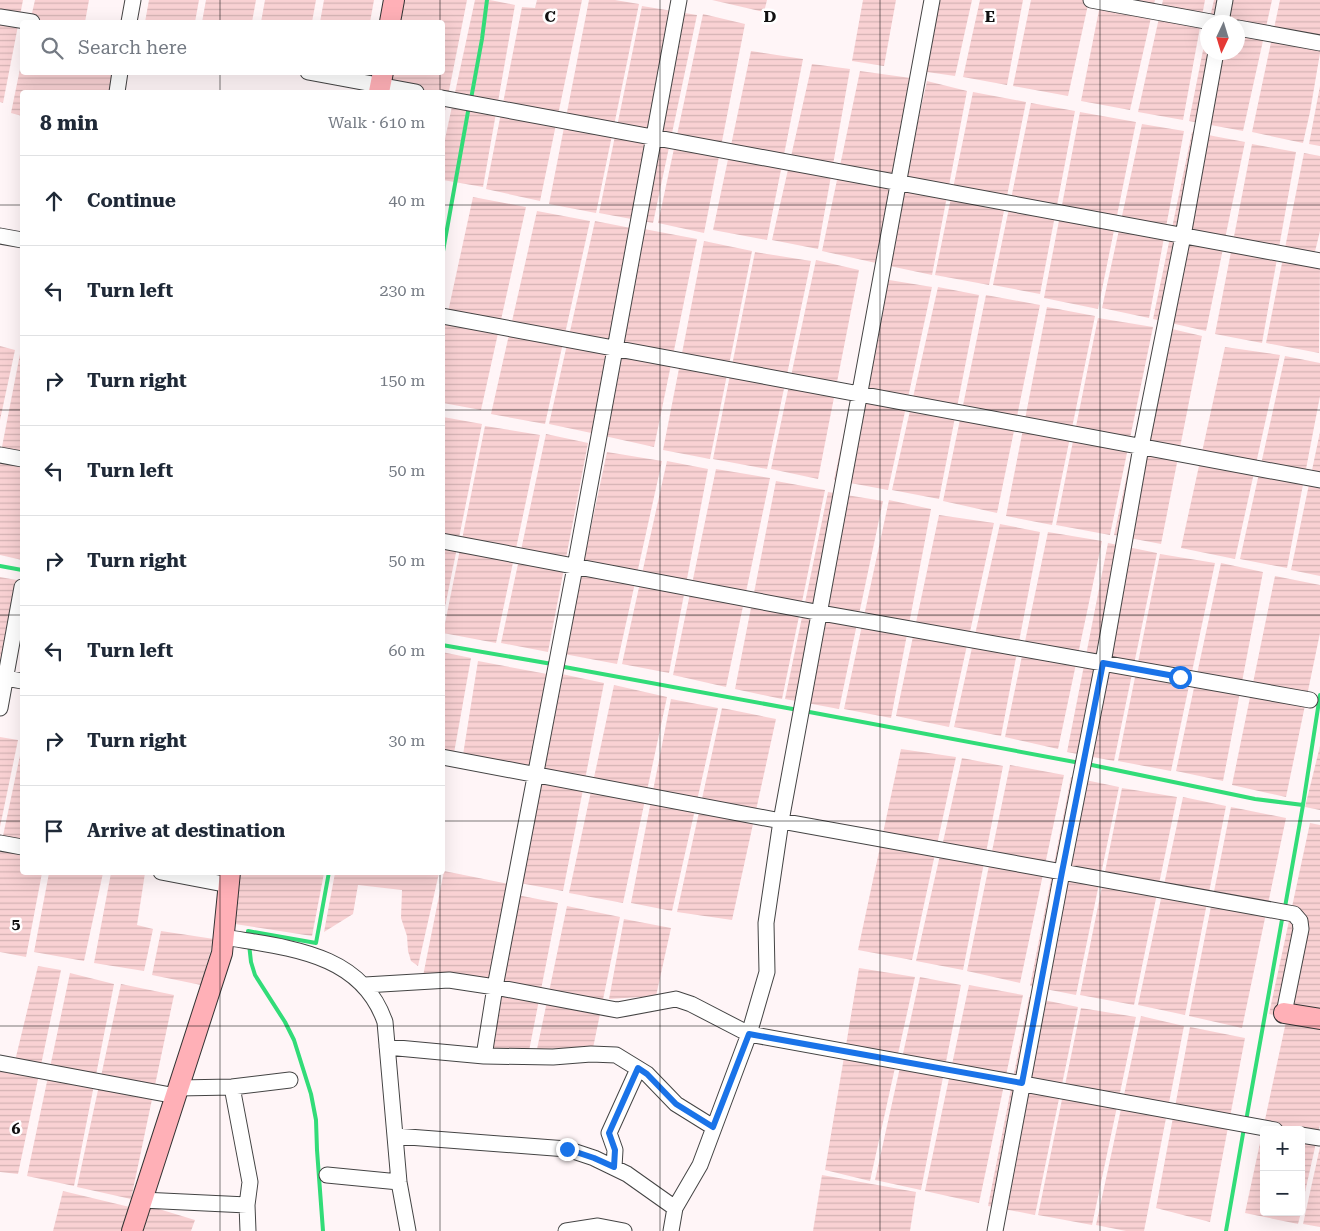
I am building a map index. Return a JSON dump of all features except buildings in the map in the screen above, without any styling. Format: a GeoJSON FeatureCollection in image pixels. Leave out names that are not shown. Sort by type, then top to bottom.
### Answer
{"type":"FeatureCollection","features":[{"type":"Feature","properties":{"kind":"street"},"geometry":{"type":"LineString","coordinates":[[129,20],[133,0]]}},
{"type":"Feature","properties":{"kind":"street"},"geometry":{"type":"LineString","coordinates":[[390,20],[394,0]]}},
{"type":"Feature","properties":{"kind":"street"},"geometry":{"type":"LineString","coordinates":[[484,1056],[534,774],[575,567],[679,0]]}},
{"type":"Feature","properties":{"kind":"street"},"geometry":{"type":"LineString","coordinates":[[670,1231],[675,1208],[700,1164],[749,1034],[767,972],[766,923],[782,821],[932,0]]}},
{"type":"Feature","properties":{"kind":"street"},"geometry":{"type":"LineString","coordinates":[[1091,0],[1200,20]]}},
{"type":"Feature","properties":{"kind":"street"},"geometry":{"type":"LineString","coordinates":[[1222,15],[1225,0]]}},
{"type":"Feature","properties":{"kind":"street"},"geometry":{"type":"LineString","coordinates":[[0,17],[20,20]]}},
{"type":"Feature","properties":{"kind":"street"},"geometry":{"type":"LineString","coordinates":[[1245,29],[1320,43]]}},
{"type":"Feature","properties":{"kind":"street"},"geometry":{"type":"LineString","coordinates":[[995,1231],[1215,60]]}},
{"type":"Feature","properties":{"kind":"street"},"geometry":{"type":"LineString","coordinates":[[117,90],[120,75]]}},
{"type":"Feature","properties":{"kind":"street"},"geometry":{"type":"LineString","coordinates":[[326,75],[407,90]]}},
{"type":"Feature","properties":{"kind":"street"},"geometry":{"type":"LineString","coordinates":[[445,99],[1320,261]]}},
{"type":"Feature","properties":{"kind":"street"},"geometry":{"type":"LineString","coordinates":[[0,236],[20,240]]}},
{"type":"Feature","properties":{"kind":"street"},"geometry":{"type":"LineString","coordinates":[[445,317],[1320,480]]}},
{"type":"Feature","properties":{"kind":"street"},"geometry":{"type":"LineString","coordinates":[[0,455],[20,459]]}},
{"type":"Feature","properties":{"kind":"street"},"geometry":{"type":"LineString","coordinates":[[445,542],[821,613],[1310,700]]}},
{"type":"Feature","properties":{"kind":"street"},"geometry":{"type":"LineString","coordinates":[[0,708],[3,678],[20,597]]}},
{"type":"Feature","properties":{"kind":"street"},"geometry":{"type":"LineString","coordinates":[[3,678],[20,681]]}},
{"type":"Feature","properties":{"kind":"street"},"geometry":{"type":"LineString","coordinates":[[445,758],[1294,914],[1300,921],[1301,929],[1284,1013],[1320,1019]]}},
{"type":"Feature","properties":{"kind":"street"},"geometry":{"type":"LineString","coordinates":[[0,842],[20,847]]}},
{"type":"Feature","properties":{"kind":"street"},"geometry":{"type":"LineString","coordinates":[[132,1231],[222,954],[229,879],[190,875]]}},
{"type":"Feature","properties":{"kind":"street"},"geometry":{"type":"LineString","coordinates":[[224,937],[303,950],[329,960],[349,972],[364,985],[379,1005],[385,1022],[399,1182],[408,1231]]}},
{"type":"Feature","properties":{"kind":"street"},"geometry":{"type":"LineString","coordinates":[[364,985],[449,980],[617,1010],[676,999],[691,1004],[749,1034],[1260,1127]]}},
{"type":"Feature","properties":{"kind":"street"},"geometry":{"type":"LineString","coordinates":[[387,1048],[484,1056],[553,1057],[591,1054],[616,1055],[647,1074],[676,1104],[713,1127]]}},
{"type":"Feature","properties":{"kind":"street"},"geometry":{"type":"LineString","coordinates":[[0,1063],[177,1092],[290,1080]]}},
{"type":"Feature","properties":{"kind":"street"},"geometry":{"type":"LineString","coordinates":[[614,1167],[615,1150],[609,1133],[638,1068]]}},
{"type":"Feature","properties":{"kind":"street"},"geometry":{"type":"LineString","coordinates":[[232,1087],[250,1182],[246,1205],[248,1231]]}},
{"type":"Feature","properties":{"kind":"street"},"geometry":{"type":"LineString","coordinates":[[395,1136],[567,1149],[594,1158],[627,1174],[675,1208]]}},
{"type":"Feature","properties":{"kind":"street"},"geometry":{"type":"LineString","coordinates":[[1305,1136],[1320,1138]]}},
{"type":"Feature","properties":{"kind":"street"},"geometry":{"type":"LineString","coordinates":[[327,1176],[399,1182]]}},
{"type":"Feature","properties":{"kind":"street"},"geometry":{"type":"LineString","coordinates":[[142,1200],[246,1205]]}},
{"type":"Feature","properties":{"kind":"street"},"geometry":{"type":"LineString","coordinates":[[566,1231],[598,1226],[624,1231]]}},
{"type":"Feature","properties":{"kind":"shaded area"},"geometry":{"type":"Polygon","coordinates":[[[0,0],[23,0],[3,103],[0,102],[0,0]]]}},
{"type":"Feature","properties":{"kind":"shaded area"},"geometry":{"type":"Polygon","coordinates":[[[35,0],[89,0],[85,20],[30,20],[35,0]]]}},
{"type":"Feature","properties":{"kind":"shaded area"},"geometry":{"type":"Polygon","coordinates":[[[149,0],[199,0],[195,20],[145,20],[149,0]]]}},
{"type":"Feature","properties":{"kind":"shaded area"},"geometry":{"type":"Polygon","coordinates":[[[206,0],[256,0],[252,20],[202,20],[206,0]]]}},
{"type":"Feature","properties":{"kind":"shaded area"},"geometry":{"type":"Polygon","coordinates":[[[265,0],[316,0],[312,20],[261,20],[265,0]]]}},
{"type":"Feature","properties":{"kind":"shaded area"},"geometry":{"type":"Polygon","coordinates":[[[324,0],[374,0],[370,20],[320,20],[324,0]]]}},
{"type":"Feature","properties":{"kind":"shaded area"},"geometry":{"type":"Polygon","coordinates":[[[404,0],[467,0],[445,111],[445,90],[390,90],[393,75],[445,75],[445,20],[401,20],[404,0]]]}},
{"type":"Feature","properties":{"kind":"shaded area"},"geometry":{"type":"Polygon","coordinates":[[[475,0],[490,0],[515,5],[483,187],[445,180],[445,139],[475,0]]]}},
{"type":"Feature","properties":{"kind":"shaded area"},"geometry":{"type":"Polygon","coordinates":[[[537,0],[582,0],[540,201],[486,189],[522,7],[535,8],[537,0]]]}},
{"type":"Feature","properties":{"kind":"shaded area"},"geometry":{"type":"Polygon","coordinates":[[[589,0],[615,0],[639,4],[596,213],[549,204],[589,0]]]}},
{"type":"Feature","properties":{"kind":"shaded area"},"geometry":{"type":"Polygon","coordinates":[[[712,0],[767,0],[764,12],[712,0]]]}},
{"type":"Feature","properties":{"kind":"shaded area"},"geometry":{"type":"Polygon","coordinates":[[[863,0],[896,0],[884,66],[852,61],[863,0]]]}},
{"type":"Feature","properties":{"kind":"shaded area"},"geometry":{"type":"Polygon","coordinates":[[[932,0],[972,0],[955,76],[920,71],[932,0]]]}},
{"type":"Feature","properties":{"kind":"shaded area"},"geometry":{"type":"Polygon","coordinates":[[[980,0],[1023,0],[1007,85],[963,77],[980,0]]]}},
{"type":"Feature","properties":{"kind":"shaded area"},"geometry":{"type":"Polygon","coordinates":[[[1031,0],[1089,0],[1068,96],[1013,86],[1031,0]]]}},
{"type":"Feature","properties":{"kind":"shaded area"},"geometry":{"type":"Polygon","coordinates":[[[1101,0],[1155,0],[1130,110],[1081,101],[1101,0]]]}},
{"type":"Feature","properties":{"kind":"shaded area"},"geometry":{"type":"Polygon","coordinates":[[[1163,0],[1205,0],[1202,15],[1200,15],[1200,27],[1183,120],[1138,112],[1163,0]]]}},
{"type":"Feature","properties":{"kind":"shaded area"},"geometry":{"type":"Polygon","coordinates":[[[1214,0],[1272,0],[1243,131],[1189,121],[1201,60],[1245,60],[1245,15],[1211,15],[1214,0]]]}},
{"type":"Feature","properties":{"kind":"shaded area"},"geometry":{"type":"Polygon","coordinates":[[[1280,0],[1320,0],[1320,53],[1303,143],[1252,132],[1280,0]]]}},
{"type":"Feature","properties":{"kind":"shaded area"},"geometry":{"type":"Polygon","coordinates":[[[642,6],[697,15],[653,223],[599,213],[642,6]]]}},
{"type":"Feature","properties":{"kind":"shaded area"},"geometry":{"type":"Polygon","coordinates":[[[703,14],[745,24],[704,233],[658,223],[703,14]]]}},
{"type":"Feature","properties":{"kind":"shaded area"},"geometry":{"type":"Polygon","coordinates":[[[751,51],[803,59],[767,240],[713,230],[751,51]]]}},
{"type":"Feature","properties":{"kind":"shaded area"},"geometry":{"type":"Polygon","coordinates":[[[812,64],[850,69],[818,249],[772,240],[812,64]]]}},
{"type":"Feature","properties":{"kind":"shaded area"},"geometry":{"type":"Polygon","coordinates":[[[20,69],[20,75],[120,75],[117,90],[20,90],[20,115],[11,113],[20,69]]]}},
{"type":"Feature","properties":{"kind":"shaded area"},"geometry":{"type":"Polygon","coordinates":[[[860,71],[918,79],[876,263],[822,251],[860,71]]]}},
{"type":"Feature","properties":{"kind":"shaded area"},"geometry":{"type":"Polygon","coordinates":[[[927,81],[967,91],[932,275],[885,265],[927,81]]]}},
{"type":"Feature","properties":{"kind":"shaded area"},"geometry":{"type":"Polygon","coordinates":[[[1320,86],[1320,146],[1309,144],[1320,86]]]}},
{"type":"Feature","properties":{"kind":"shaded area"},"geometry":{"type":"Polygon","coordinates":[[[973,92],[1026,102],[989,285],[935,275],[973,92]]]}},
{"type":"Feature","properties":{"kind":"shaded area"},"geometry":{"type":"Polygon","coordinates":[[[1031,103],[1075,111],[1040,294],[993,285],[1031,103]]]}},
{"type":"Feature","properties":{"kind":"shaded area"},"geometry":{"type":"Polygon","coordinates":[[[1080,112],[1136,122],[1098,309],[1044,298],[1080,112]]]}},
{"type":"Feature","properties":{"kind":"shaded area"},"geometry":{"type":"Polygon","coordinates":[[[1142,124],[1184,131],[1149,318],[1102,308],[1142,124]]]}},
{"type":"Feature","properties":{"kind":"shaded area"},"geometry":{"type":"Polygon","coordinates":[[[1192,132],[1245,142],[1206,331],[1153,319],[1192,132]]]}},
{"type":"Feature","properties":{"kind":"shaded area"},"geometry":{"type":"Polygon","coordinates":[[[1252,144],[1296,152],[1262,343],[1215,334],[1252,144]]]}},
{"type":"Feature","properties":{"kind":"shaded area"},"geometry":{"type":"Polygon","coordinates":[[[1304,153],[1320,156],[1320,231],[1312,264],[1320,266],[1319,353],[1266,343],[1304,153]]]}},
{"type":"Feature","properties":{"kind":"shaded area"},"geometry":{"type":"Polygon","coordinates":[[[473,197],[526,207],[481,410],[445,403],[445,326],[473,197]]]}},
{"type":"Feature","properties":{"kind":"shaded area"},"geometry":{"type":"Polygon","coordinates":[[[537,211],[590,221],[545,424],[491,414],[537,211]]]}},
{"type":"Feature","properties":{"kind":"shaded area"},"geometry":{"type":"Polygon","coordinates":[[[595,221],[636,229],[596,434],[549,424],[595,221]]]}},
{"type":"Feature","properties":{"kind":"shaded area"},"geometry":{"type":"Polygon","coordinates":[[[644,229],[697,239],[654,447],[600,435],[644,229]]]}},
{"type":"Feature","properties":{"kind":"shaded area"},"geometry":{"type":"Polygon","coordinates":[[[704,241],[752,251],[710,459],[663,450],[704,241]]]}},
{"type":"Feature","properties":{"kind":"shaded area"},"geometry":{"type":"Polygon","coordinates":[[[755,252],[811,261],[767,469],[713,459],[755,252]]]}},
{"type":"Feature","properties":{"kind":"shaded area"},"geometry":{"type":"Polygon","coordinates":[[[816,260],[859,270],[818,479],[771,469],[816,260]]]}},
{"type":"Feature","properties":{"kind":"shaded area"},"geometry":{"type":"Polygon","coordinates":[[[877,278],[932,287],[888,490],[834,480],[877,278]]]}},
{"type":"Feature","properties":{"kind":"shaded area"},"geometry":{"type":"Polygon","coordinates":[[[938,287],[979,295],[939,499],[892,490],[938,287]]]}},
{"type":"Feature","properties":{"kind":"shaded area"},"geometry":{"type":"Polygon","coordinates":[[[986,295],[1040,305],[997,513],[943,501],[986,295]]]}},
{"type":"Feature","properties":{"kind":"shaded area"},"geometry":{"type":"Polygon","coordinates":[[[1047,307],[1095,316],[1052,525],[1006,516],[1047,307]]]}},
{"type":"Feature","properties":{"kind":"shaded area"},"geometry":{"type":"Polygon","coordinates":[[[1098,318],[1153,327],[1110,535],[1056,525],[1098,318]]]}},
{"type":"Feature","properties":{"kind":"shaded area"},"geometry":{"type":"Polygon","coordinates":[[[1159,326],[1202,336],[1161,544],[1114,535],[1159,326]]]}},
{"type":"Feature","properties":{"kind":"shaded area"},"geometry":{"type":"Polygon","coordinates":[[[0,346],[15,350],[0,420],[0,346]]]}},
{"type":"Feature","properties":{"kind":"shaded area"},"geometry":{"type":"Polygon","coordinates":[[[1225,347],[1280,355],[1235,559],[1181,548],[1225,347]]]}},
{"type":"Feature","properties":{"kind":"shaded area"},"geometry":{"type":"Polygon","coordinates":[[[20,354],[20,560],[0,555],[0,457],[20,354]]]}},
{"type":"Feature","properties":{"kind":"shaded area"},"geometry":{"type":"Polygon","coordinates":[[[1285,356],[1320,363],[1320,396],[1287,568],[1240,559],[1285,356]]]}},
{"type":"Feature","properties":{"kind":"shaded area"},"geometry":{"type":"Polygon","coordinates":[[[445,417],[482,424],[445,607],[445,417]]]}},
{"type":"Feature","properties":{"kind":"shaded area"},"geometry":{"type":"Polygon","coordinates":[[[485,426],[540,435],[496,643],[445,633],[445,623],[485,426]]]}},
{"type":"Feature","properties":{"kind":"shaded area"},"geometry":{"type":"Polygon","coordinates":[[[1320,432],[1320,576],[1291,570],[1320,432]]]}},
{"type":"Feature","properties":{"kind":"shaded area"},"geometry":{"type":"Polygon","coordinates":[[[546,434],[588,443],[548,652],[501,643],[546,434]]]}},
{"type":"Feature","properties":{"kind":"shaded area"},"geometry":{"type":"Polygon","coordinates":[[[607,452],[662,461],[617,664],[564,654],[607,452]]]}},
{"type":"Feature","properties":{"kind":"shaded area"},"geometry":{"type":"Polygon","coordinates":[[[667,461],[708,469],[669,673],[622,664],[667,461]]]}},
{"type":"Feature","properties":{"kind":"shaded area"},"geometry":{"type":"Polygon","coordinates":[[[716,469],[770,478],[726,687],[673,675],[716,469]]]}},
{"type":"Feature","properties":{"kind":"shaded area"},"geometry":{"type":"Polygon","coordinates":[[[776,481],[825,490],[782,699],[735,689],[776,481]]]}},
{"type":"Feature","properties":{"kind":"shaded area"},"geometry":{"type":"Polygon","coordinates":[[[828,492],[883,501],[839,709],[785,699],[828,492]]]}},
{"type":"Feature","properties":{"kind":"shaded area"},"geometry":{"type":"Polygon","coordinates":[[[889,500],[931,509],[891,718],[844,709],[889,500]]]}},
{"type":"Feature","properties":{"kind":"shaded area"},"geometry":{"type":"Polygon","coordinates":[[[939,515],[994,523],[949,727],[896,716],[939,515]]]}},
{"type":"Feature","properties":{"kind":"shaded area"},"geometry":{"type":"Polygon","coordinates":[[[1000,524],[1040,532],[1001,736],[954,727],[1000,524]]]}},
{"type":"Feature","properties":{"kind":"shaded area"},"geometry":{"type":"Polygon","coordinates":[[[1048,532],[1102,541],[1058,749],[1005,737],[1048,532]]]}},
{"type":"Feature","properties":{"kind":"shaded area"},"geometry":{"type":"Polygon","coordinates":[[[1108,543],[1157,553],[1114,761],[1067,752],[1108,543]]]}},
{"type":"Feature","properties":{"kind":"shaded area"},"geometry":{"type":"Polygon","coordinates":[[[1160,554],[1215,563],[1171,771],[1118,761],[1160,554]]]}},
{"type":"Feature","properties":{"kind":"shaded area"},"geometry":{"type":"Polygon","coordinates":[[[1221,563],[1263,572],[1223,781],[1176,771],[1221,563]]]}},
{"type":"Feature","properties":{"kind":"shaded area"},"geometry":{"type":"Polygon","coordinates":[[[1275,576],[1320,585],[1320,633],[1286,797],[1232,785],[1275,576]]]}},
{"type":"Feature","properties":{"kind":"shaded area"},"geometry":{"type":"Polygon","coordinates":[[[0,577],[20,581],[20,589],[0,669],[0,577]]]}},
{"type":"Feature","properties":{"kind":"shaded area"},"geometry":{"type":"Polygon","coordinates":[[[445,653],[471,658],[454,753],[445,751],[445,653]]]}},
{"type":"Feature","properties":{"kind":"shaded area"},"geometry":{"type":"Polygon","coordinates":[[[478,661],[547,674],[531,774],[462,761],[478,661]]]}},
{"type":"Feature","properties":{"kind":"shaded area"},"geometry":{"type":"Polygon","coordinates":[[[557,673],[604,683],[563,891],[514,882],[557,673]]]}},
{"type":"Feature","properties":{"kind":"shaded area"},"geometry":{"type":"Polygon","coordinates":[[[614,685],[667,697],[623,903],[569,893],[614,685]]]}},
{"type":"Feature","properties":{"kind":"shaded area"},"geometry":{"type":"Polygon","coordinates":[[[671,699],[718,708],[672,911],[631,903],[671,699]]]}},
{"type":"Feature","properties":{"kind":"shaded area"},"geometry":{"type":"Polygon","coordinates":[[[722,708],[776,719],[732,920],[677,912],[722,708]]]}},
{"type":"Feature","properties":{"kind":"shaded area"},"geometry":{"type":"Polygon","coordinates":[[[0,737],[18,740],[0,827],[0,737]]]}},
{"type":"Feature","properties":{"kind":"shaded area"},"geometry":{"type":"Polygon","coordinates":[[[1320,746],[1320,810],[1305,807],[1320,746]]]}},
{"type":"Feature","properties":{"kind":"shaded area"},"geometry":{"type":"Polygon","coordinates":[[[901,749],[956,757],[912,960],[858,950],[901,749]]]}},
{"type":"Feature","properties":{"kind":"shaded area"},"geometry":{"type":"Polygon","coordinates":[[[20,755],[20,875],[42,875],[26,957],[0,952],[0,850],[20,755]]]}},
{"type":"Feature","properties":{"kind":"shaded area"},"geometry":{"type":"Polygon","coordinates":[[[962,758],[1003,766],[963,970],[916,961],[962,758]]]}},
{"type":"Feature","properties":{"kind":"shaded area"},"geometry":{"type":"Polygon","coordinates":[[[1010,765],[1064,775],[1020,983],[967,971],[1010,765]]]}},
{"type":"Feature","properties":{"kind":"shaded area"},"geometry":{"type":"Polygon","coordinates":[[[1071,777],[1119,787],[1076,995],[1030,986],[1071,777]]]}},
{"type":"Feature","properties":{"kind":"shaded area"},"geometry":{"type":"Polygon","coordinates":[[[1122,788],[1177,797],[1134,1005],[1080,995],[1122,788]]]}},
{"type":"Feature","properties":{"kind":"shaded area"},"geometry":{"type":"Polygon","coordinates":[[[1183,797],[1226,806],[1185,1015],[1138,1005],[1183,797]]]}},
{"type":"Feature","properties":{"kind":"shaded area"},"geometry":{"type":"Polygon","coordinates":[[[1231,807],[1286,818],[1242,1028],[1189,1016],[1231,807]]]}},
{"type":"Feature","properties":{"kind":"shaded area"},"geometry":{"type":"Polygon","coordinates":[[[1310,823],[1320,825],[1320,1125],[1305,1192],[1305,1126],[1264,1126],[1287,1017],[1269,1014],[1310,823]]]}},
{"type":"Feature","properties":{"kind":"shaded area"},"geometry":{"type":"Polygon","coordinates":[[[445,871],[514,885],[512,894],[558,903],[529,1051],[479,1049],[492,987],[422,981],[445,871]]]}},
{"type":"Feature","properties":{"kind":"shaded area"},"geometry":{"type":"Polygon","coordinates":[[[49,875],[103,875],[84,961],[34,952],[49,875]]]}},
{"type":"Feature","properties":{"kind":"shaded area"},"geometry":{"type":"Polygon","coordinates":[[[111,875],[145,875],[137,925],[153,929],[144,971],[94,963],[111,875]]]}},
{"type":"Feature","properties":{"kind":"shaded area"},"geometry":{"type":"Polygon","coordinates":[[[240,875],[324,875],[312,936],[235,924],[240,875]]]}},
{"type":"Feature","properties":{"kind":"shaded area"},"geometry":{"type":"Polygon","coordinates":[[[335,875],[439,875],[418,966],[411,961],[407,936],[401,918],[402,890],[358,885],[353,914],[324,932],[335,875]]]}},
{"type":"Feature","properties":{"kind":"shaded area"},"geometry":{"type":"Polygon","coordinates":[[[567,906],[620,917],[593,1048],[537,1049],[567,906]]]}},
{"type":"Feature","properties":{"kind":"shaded area"},"geometry":{"type":"Polygon","coordinates":[[[624,919],[671,928],[656,996],[609,999],[624,919]]]}},
{"type":"Feature","properties":{"kind":"shaded area"},"geometry":{"type":"Polygon","coordinates":[[[161,931],[214,939],[201,985],[152,975],[161,931]]]}},
{"type":"Feature","properties":{"kind":"shaded area"},"geometry":{"type":"Polygon","coordinates":[[[38,966],[61,970],[18,1174],[0,1172],[0,1063],[14,1065],[38,966]]]}},
{"type":"Feature","properties":{"kind":"shaded area"},"geometry":{"type":"Polygon","coordinates":[[[859,968],[915,977],[870,1181],[825,1170],[859,968]]]}},
{"type":"Feature","properties":{"kind":"shaded area"},"geometry":{"type":"Polygon","coordinates":[[[70,973],[114,984],[74,1186],[27,1176],[70,973]]]}},
{"type":"Feature","properties":{"kind":"shaded area"},"geometry":{"type":"Polygon","coordinates":[[[920,977],[961,985],[921,1190],[875,1180],[920,977]]]}},
{"type":"Feature","properties":{"kind":"shaded area"},"geometry":{"type":"Polygon","coordinates":[[[121,984],[174,995],[131,1199],[77,1187],[121,984]]]}},
{"type":"Feature","properties":{"kind":"shaded area"},"geometry":{"type":"Polygon","coordinates":[[[969,985],[1023,995],[979,1203],[925,1191],[969,985]]]}},
{"type":"Feature","properties":{"kind":"shaded area"},"geometry":{"type":"Polygon","coordinates":[[[1029,997],[1078,1007],[1035,1215],[988,1206],[1029,997]]]}},
{"type":"Feature","properties":{"kind":"shaded area"},"geometry":{"type":"Polygon","coordinates":[[[1081,1008],[1136,1017],[1092,1225],[1038,1215],[1081,1008]]]}},
{"type":"Feature","properties":{"kind":"shaded area"},"geometry":{"type":"Polygon","coordinates":[[[1141,1016],[1184,1026],[1144,1231],[1126,1231],[1096,1225],[1141,1016]]]}},
{"type":"Feature","properties":{"kind":"shaded area"},"geometry":{"type":"Polygon","coordinates":[[[1190,1027],[1245,1038],[1210,1222],[1156,1208],[1190,1027]]]}},
{"type":"Feature","properties":{"kind":"shaded area"},"geometry":{"type":"Polygon","coordinates":[[[1260,1143],[1260,1216],[1300,1216],[1298,1224],[1245,1213],[1260,1143]]]}},
{"type":"Feature","properties":{"kind":"shaded area"},"geometry":{"type":"Polygon","coordinates":[[[1320,1147],[1320,1227],[1303,1224],[1320,1147]]]}},
{"type":"Feature","properties":{"kind":"shaded area"},"geometry":{"type":"Polygon","coordinates":[[[822,1175],[916,1192],[910,1231],[813,1231],[822,1175]]]}},
{"type":"Feature","properties":{"kind":"shaded area"},"geometry":{"type":"Polygon","coordinates":[[[63,1191],[138,1209],[130,1231],[53,1231],[63,1191]]]}},
{"type":"Feature","properties":{"kind":"shaded area"},"geometry":{"type":"Polygon","coordinates":[[[149,1206],[195,1220],[191,1231],[142,1231],[149,1206]]]}},
{"type":"Feature","properties":{"kind":"waterway"},"geometry":{"type":"LineString","coordinates":[[471,99],[487,0]]}},
{"type":"Feature","properties":{"kind":"waterway"},"geometry":{"type":"LineString","coordinates":[[445,240],[469,106]]}},
{"type":"Feature","properties":{"kind":"waterway"},"geometry":{"type":"LineString","coordinates":[[0,566],[20,570]]}},
{"type":"Feature","properties":{"kind":"waterway"},"geometry":{"type":"LineString","coordinates":[[445,646],[552,664]]}},
{"type":"Feature","properties":{"kind":"waterway"},"geometry":{"type":"LineString","coordinates":[[559,666],[798,710]]}},
{"type":"Feature","properties":{"kind":"waterway"},"geometry":{"type":"LineString","coordinates":[[1285,907],[1320,695]]}},
{"type":"Feature","properties":{"kind":"waterway"},"geometry":{"type":"LineString","coordinates":[[804,711],[1080,763]]}},
{"type":"Feature","properties":{"kind":"waterway"},"geometry":{"type":"LineString","coordinates":[[1087,764],[1255,799],[1303,805]]}},
{"type":"Feature","properties":{"kind":"waterway"},"geometry":{"type":"LineString","coordinates":[[248,937],[248,931],[316,943],[328,875]]}},
{"type":"Feature","properties":{"kind":"waterway"},"geometry":{"type":"LineString","coordinates":[[1246,1121],[1283,914]]}},
{"type":"Feature","properties":{"kind":"waterway"},"geometry":{"type":"LineString","coordinates":[[249,944],[255,975],[285,1022],[294,1040],[311,1094],[316,1120],[323,1231]]}},
{"type":"Feature","properties":{"kind":"waterway"},"geometry":{"type":"LineString","coordinates":[[1226,1231],[1244,1128]]}},
{"type":"Feature","properties":{"kind":"route"},"geometry":{"type":"LineString","coordinates":[[567,1149],[614,1167],[615,1150],[609,1133],[638,1068],[647,1074],[676,1104],[713,1127],[749,1034],[1022,1083],[1103,663],[1180,677]]}}]}
